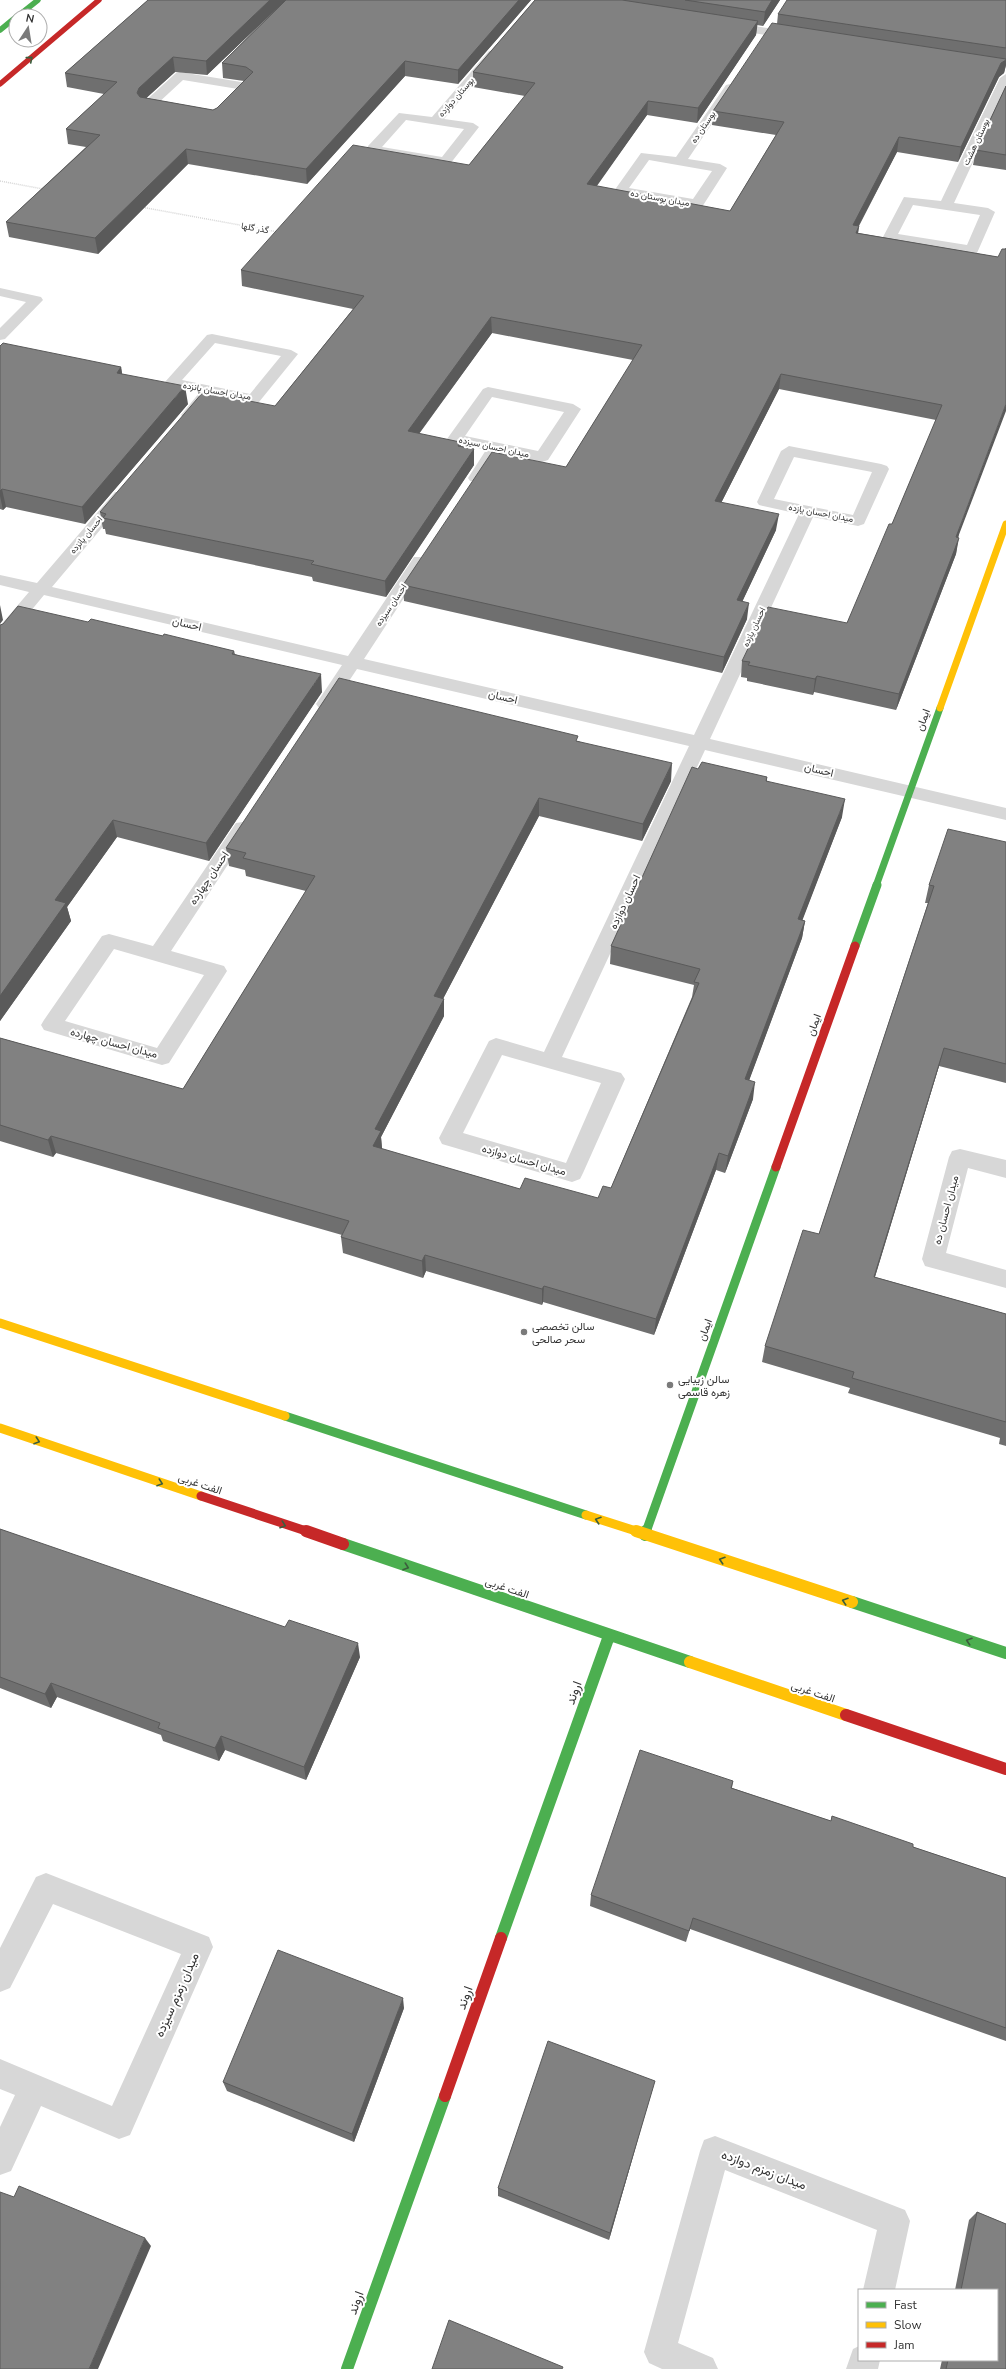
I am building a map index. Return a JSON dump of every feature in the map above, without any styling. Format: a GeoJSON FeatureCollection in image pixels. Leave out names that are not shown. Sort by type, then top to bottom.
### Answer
{"type":"FeatureCollection","features":[{"type":"Feature","properties":{"kind":"main road"},"geometry":{"type":"LineString","coordinates":[[28,8],[38,0]]}},
{"type":"Feature","properties":{"kind":"main road"},"geometry":{"type":"LineString","coordinates":[[0,84],[99,0]]}},
{"type":"Feature","properties":{"kind":"main road"},"geometry":{"type":"LineString","coordinates":[[0,30],[8,24]]}},
{"type":"Feature","properties":{"kind":"main road","name":"ایمان"},"geometry":{"type":"LineString","coordinates":[[645,1535],[1006,524]]}},
{"type":"Feature","properties":{"kind":"main road"},"geometry":{"type":"LineString","coordinates":[[0,1324],[1006,1653]]}},
{"type":"Feature","properties":{"kind":"main road","name":"الفت غربی"},"geometry":{"type":"LineString","coordinates":[[0,1428],[609,1636],[1006,1769]]}},
{"type":"Feature","properties":{"kind":"main road","name":"اروند"},"geometry":{"type":"LineString","coordinates":[[347,2369],[609,1636]]}},
{"type":"Feature","properties":{"kind":"street"},"geometry":{"type":"LineString","coordinates":[[758,45],[775,19]]}},
{"type":"Feature","properties":{"kind":"street"},"geometry":{"type":"LineString","coordinates":[[713,24],[805,38]]}},
{"type":"Feature","properties":{"kind":"street","name":"بوستان دوازده"},"geometry":{"type":"LineString","coordinates":[[435,121],[503,42]]}},
{"type":"Feature","properties":{"kind":"street"},"geometry":{"type":"LineString","coordinates":[[211,81],[222,70]]}},
{"type":"Feature","properties":{"kind":"street"},"geometry":{"type":"LineString","coordinates":[[180,76],[211,81],[247,87],[214,118],[146,107],[180,76]]}},
{"type":"Feature","properties":{"kind":"street","name":"بوستان ده"},"geometry":{"type":"LineString","coordinates":[[680,161],[736,77]]}},
{"type":"Feature","properties":{"kind":"street","name":"بوستان هشت"},"geometry":{"type":"LineString","coordinates":[[946,205],[1006,78]]}},
{"type":"Feature","properties":{"kind":"street"},"geometry":{"type":"LineString","coordinates":[[403,116],[435,121],[473,128],[445,161],[373,149],[403,116]]}},
{"type":"Feature","properties":{"kind":"street","name":"میدان بوستان ده"},"geometry":{"type":"LineString","coordinates":[[646,156],[680,161],[720,168],[697,204],[621,191],[646,156]]}},
{"type":"Feature","properties":{"kind":"street"},"geometry":{"type":"LineString","coordinates":[[909,200],[946,205],[988,212],[972,250],[890,237],[909,200]]}},
{"type":"Feature","properties":{"kind":"street"},"geometry":{"type":"LineString","coordinates":[[0,292],[36,300],[0,336]]}},
{"type":"Feature","properties":{"kind":"street","name":"میدان احسان پانزده"},"geometry":{"type":"LineString","coordinates":[[212,338],[291,354],[254,399],[210,390],[172,382],[212,338]]}},
{"type":"Feature","properties":{"kind":"street"},"geometry":{"type":"LineString","coordinates":[[180,426],[210,390]]}},
{"type":"Feature","properties":{"kind":"street","name":"میدان احسان سیزده"},"geometry":{"type":"LineString","coordinates":[[488,392],[572,409],[542,457],[496,447],[455,439],[488,392]]}},
{"type":"Feature","properties":{"kind":"street"},"geometry":{"type":"LineString","coordinates":[[466,493],[496,447]]}},
{"type":"Feature","properties":{"kind":"street","name":"میدان احسان یازده"},"geometry":{"type":"LineString","coordinates":[[789,451],[880,469],[858,521],[808,511],[764,502],[789,451]]}},
{"type":"Feature","properties":{"kind":"street","name":"احسان پانزده"},"geometry":{"type":"LineString","coordinates":[[0,637],[133,481]]}},
{"type":"Feature","properties":{"kind":"street","name":"احسان یازده"},"geometry":{"type":"LineString","coordinates":[[699,742],[808,511]]}},
{"type":"Feature","properties":{"kind":"street","name":"احسان سیزده"},"geometry":{"type":"LineString","coordinates":[[353,662],[431,545]]}},
{"type":"Feature","properties":{"kind":"street","name":"احسان"},"geometry":{"type":"LineString","coordinates":[[0,580],[1006,814]]}},
{"type":"Feature","properties":{"kind":"street"},"geometry":{"type":"LineString","coordinates":[[314,721],[353,662]]}},
{"type":"Feature","properties":{"kind":"street","name":"احسان دوازده"},"geometry":{"type":"LineString","coordinates":[[550,1061],[699,742]]}},
{"type":"Feature","properties":{"kind":"street","name":"احسان چهارده"},"geometry":{"type":"LineString","coordinates":[[158,955],[254,812]]}},
{"type":"Feature","properties":{"kind":"street","name":"میدان احسان چهارده"},"geometry":{"type":"LineString","coordinates":[[108,941],[158,955],[217,971],[162,1057],[51,1025],[108,941]]}},
{"type":"Feature","properties":{"kind":"street","name":"میدان احسان دوازده"},"geometry":{"type":"LineString","coordinates":[[496,1046],[550,1061],[614,1079],[572,1173],[450,1138],[496,1046]]}},
{"type":"Feature","properties":{"kind":"street","name":"میدان احسان ده"},"geometry":{"type":"LineString","coordinates":[[1006,1169],[960,1157],[933,1258],[1006,1278]]}},
{"type":"Feature","properties":{"kind":"street","name":"میدان زمزم سیزده"},"geometry":{"type":"LineString","coordinates":[[0,1978],[46,1887],[199,1947],[119,2124],[0,2074]]}},
{"type":"Feature","properties":{"kind":"street"},"geometry":{"type":"LineString","coordinates":[[0,2160],[34,2089]]}},
{"type":"Feature","properties":{"kind":"street","name":"میدان زمزم دوازده"},"geometry":{"type":"LineString","coordinates":[[702,2369],[660,2352],[715,2151],[894,2221],[879,2289]]}},
{"type":"Feature","properties":{"kind":"path"},"geometry":{"type":"LineString","coordinates":[[0,181],[47,190]]}},
{"type":"Feature","properties":{"kind":"path","name":"گذر گلها"},"geometry":{"type":"LineString","coordinates":[[134,206],[283,233]]}},
{"type":"Feature","properties":{"kind":"building"},"geometry":{"type":"Polygon","coordinates":[[[148,0],[270,0],[206,61],[173,57],[139,88],[137,93],[140,97],[213,110],[217,108],[253,72],[246,67],[222,63],[286,0],[519,0],[458,70],[405,61],[306,169],[186,149],[95,238],[6,222],[100,135],[66,129],[117,82],[65,73],[148,0]]]}},
{"type":"Feature","properties":{"kind":"building"},"geometry":{"type":"Polygon","coordinates":[[[535,0],[622,0],[758,21],[698,108],[648,101],[587,184],[730,211],[784,122],[713,111],[772,23],[1006,59],[1001,63],[961,147],[899,137],[853,225],[859,226],[856,233],[998,257],[1002,249],[1006,249],[1006,404],[956,537],[959,538],[899,694],[817,676],[815,679],[748,665],[750,662],[742,661],[768,607],[847,623],[889,524],[892,524],[942,405],[781,374],[715,501],[779,514],[737,600],[749,603],[724,657],[403,585],[492,452],[566,467],[642,345],[491,317],[408,431],[460,442],[458,446],[474,449],[385,581],[311,564],[314,561],[103,518],[106,514],[100,512],[203,392],[275,406],[364,296],[241,270],[353,145],[469,165],[535,83],[473,72],[535,0]]]}},
{"type":"Feature","properties":{"kind":"building"},"geometry":{"type":"Polygon","coordinates":[[[685,0],[772,0],[765,12],[685,0]]]}},
{"type":"Feature","properties":{"kind":"building"},"geometry":{"type":"Polygon","coordinates":[[[787,0],[1006,0],[1006,48],[778,14],[787,0]]]}},
{"type":"Feature","properties":{"kind":"building"},"geometry":{"type":"Polygon","coordinates":[[[1006,86],[1006,155],[976,150],[1006,86]]]}},
{"type":"Feature","properties":{"kind":"building"},"geometry":{"type":"Polygon","coordinates":[[[3,343],[121,367],[117,373],[185,386],[82,507],[2,489],[0,491],[0,346],[3,343]]]}},
{"type":"Feature","properties":{"kind":"building"},"geometry":{"type":"Polygon","coordinates":[[[18,606],[88,622],[91,619],[163,636],[164,634],[234,651],[232,654],[321,674],[206,843],[113,820],[55,900],[66,903],[0,996],[0,625],[3,624],[18,606]]]}},
{"type":"Feature","properties":{"kind":"building"},"geometry":{"type":"Polygon","coordinates":[[[339,678],[578,736],[576,741],[672,763],[643,824],[539,798],[434,996],[444,999],[375,1129],[381,1131],[373,1146],[520,1189],[525,1178],[598,1198],[603,1186],[611,1188],[699,983],[694,982],[700,969],[611,946],[692,767],[698,769],[702,762],[767,777],[766,781],[845,799],[798,919],[805,921],[745,1079],[755,1082],[728,1156],[719,1153],[656,1319],[544,1286],[542,1289],[425,1255],[422,1261],[341,1237],[349,1221],[51,1136],[48,1140],[0,1125],[0,1038],[183,1089],[315,876],[243,858],[246,853],[226,848],[339,678]]]}},
{"type":"Feature","properties":{"kind":"building"},"geometry":{"type":"Polygon","coordinates":[[[948,829],[1006,842],[1006,1064],[944,1048],[874,1277],[1006,1314],[1006,1422],[852,1378],[854,1372],[765,1346],[803,1230],[819,1234],[934,886],[929,885],[948,829]]]}},
{"type":"Feature","properties":{"kind":"building"},"geometry":{"type":"Polygon","coordinates":[[[0,1529],[285,1627],[289,1620],[358,1643],[304,1767],[221,1736],[215,1748],[158,1728],[160,1723],[51,1683],[45,1694],[0,1677],[0,1529]]]}},
{"type":"Feature","properties":{"kind":"building"},"geometry":{"type":"Polygon","coordinates":[[[640,1750],[733,1781],[731,1788],[831,1821],[832,1816],[913,1844],[913,1847],[1006,1878],[1006,2028],[693,1918],[689,1931],[591,1895],[640,1750]]]}},
{"type":"Feature","properties":{"kind":"building"},"geometry":{"type":"Polygon","coordinates":[[[278,1950],[403,1998],[352,2134],[223,2082],[278,1950]]]}},
{"type":"Feature","properties":{"kind":"building"},"geometry":{"type":"Polygon","coordinates":[[[548,2041],[655,2081],[610,2233],[498,2188],[548,2041]]]}},
{"type":"Feature","properties":{"kind":"building"},"geometry":{"type":"Polygon","coordinates":[[[19,2186],[145,2238],[89,2369],[0,2369],[0,2192],[14,2197],[19,2186]]]}},
{"type":"Feature","properties":{"kind":"building"},"geometry":{"type":"Polygon","coordinates":[[[977,2212],[1006,2224],[1006,2369],[946,2369],[948,2361],[998,2361],[998,2289],[961,2289],[977,2212]]]}},
{"type":"Feature","properties":{"kind":"building"},"geometry":{"type":"Polygon","coordinates":[[[449,2320],[563,2367],[562,2369],[432,2369],[449,2320]]]}},
{"type":"Feature","properties":{"kind":"traffic: fast"},"geometry":{"type":"LineString","coordinates":[[28,8],[38,0]]}},
{"type":"Feature","properties":{"kind":"traffic: fast"},"geometry":{"type":"LineString","coordinates":[[0,30],[8,24]]}},
{"type":"Feature","properties":{"kind":"traffic: fast"},"geometry":{"type":"LineString","coordinates":[[855,946],[940,708]]}},
{"type":"Feature","properties":{"kind":"traffic: fast"},"geometry":{"type":"LineString","coordinates":[[645,1535],[776,1167]]}},
{"type":"Feature","properties":{"kind":"traffic: fast"},"geometry":{"type":"LineString","coordinates":[[285,1416],[586,1515]]}},
{"type":"Feature","properties":{"kind":"traffic: fast"},"geometry":{"type":"LineString","coordinates":[[343,1544],[690,1662]]}},
{"type":"Feature","properties":{"kind":"traffic: fast"},"geometry":{"type":"LineString","coordinates":[[852,1602],[1006,1653]]}},
{"type":"Feature","properties":{"kind":"traffic: fast"},"geometry":{"type":"LineString","coordinates":[[501,1938],[609,1636]]}},
{"type":"Feature","properties":{"kind":"traffic: fast"},"geometry":{"type":"LineString","coordinates":[[347,2369],[445,2096]]}},
{"type":"Feature","properties":{"kind":"traffic: slow"},"geometry":{"type":"LineString","coordinates":[[940,708],[1006,524]]}},
{"type":"Feature","properties":{"kind":"traffic: slow"},"geometry":{"type":"LineString","coordinates":[[0,1323],[285,1416]]}},
{"type":"Feature","properties":{"kind":"traffic: slow"},"geometry":{"type":"LineString","coordinates":[[0,1428],[201,1496]]}},
{"type":"Feature","properties":{"kind":"traffic: slow"},"geometry":{"type":"LineString","coordinates":[[586,1515],[852,1602]]}},
{"type":"Feature","properties":{"kind":"traffic: slow"},"geometry":{"type":"LineString","coordinates":[[690,1662],[846,1715]]}},
{"type":"Feature","properties":{"kind":"traffic: jam"},"geometry":{"type":"LineString","coordinates":[[0,84],[99,0]]}},
{"type":"Feature","properties":{"kind":"traffic: jam"},"geometry":{"type":"LineString","coordinates":[[776,1167],[855,946]]}},
{"type":"Feature","properties":{"kind":"traffic: jam"},"geometry":{"type":"LineString","coordinates":[[201,1496],[343,1544]]}},
{"type":"Feature","properties":{"kind":"traffic: jam"},"geometry":{"type":"LineString","coordinates":[[846,1715],[1006,1769]]}},
{"type":"Feature","properties":{"kind":"traffic: jam"},"geometry":{"type":"LineString","coordinates":[[445,2096],[501,1938]]}},
{"type":"Feature","properties":{"kind":"place","name":"سالن تخصصی سحر صالحی"},"geometry":{"type":"Point","coordinates":[524,1332]}},
{"type":"Feature","properties":{"kind":"place","name":"سالن زیبایی زهره قاسمی"},"geometry":{"type":"Point","coordinates":[670,1385]}}]}
